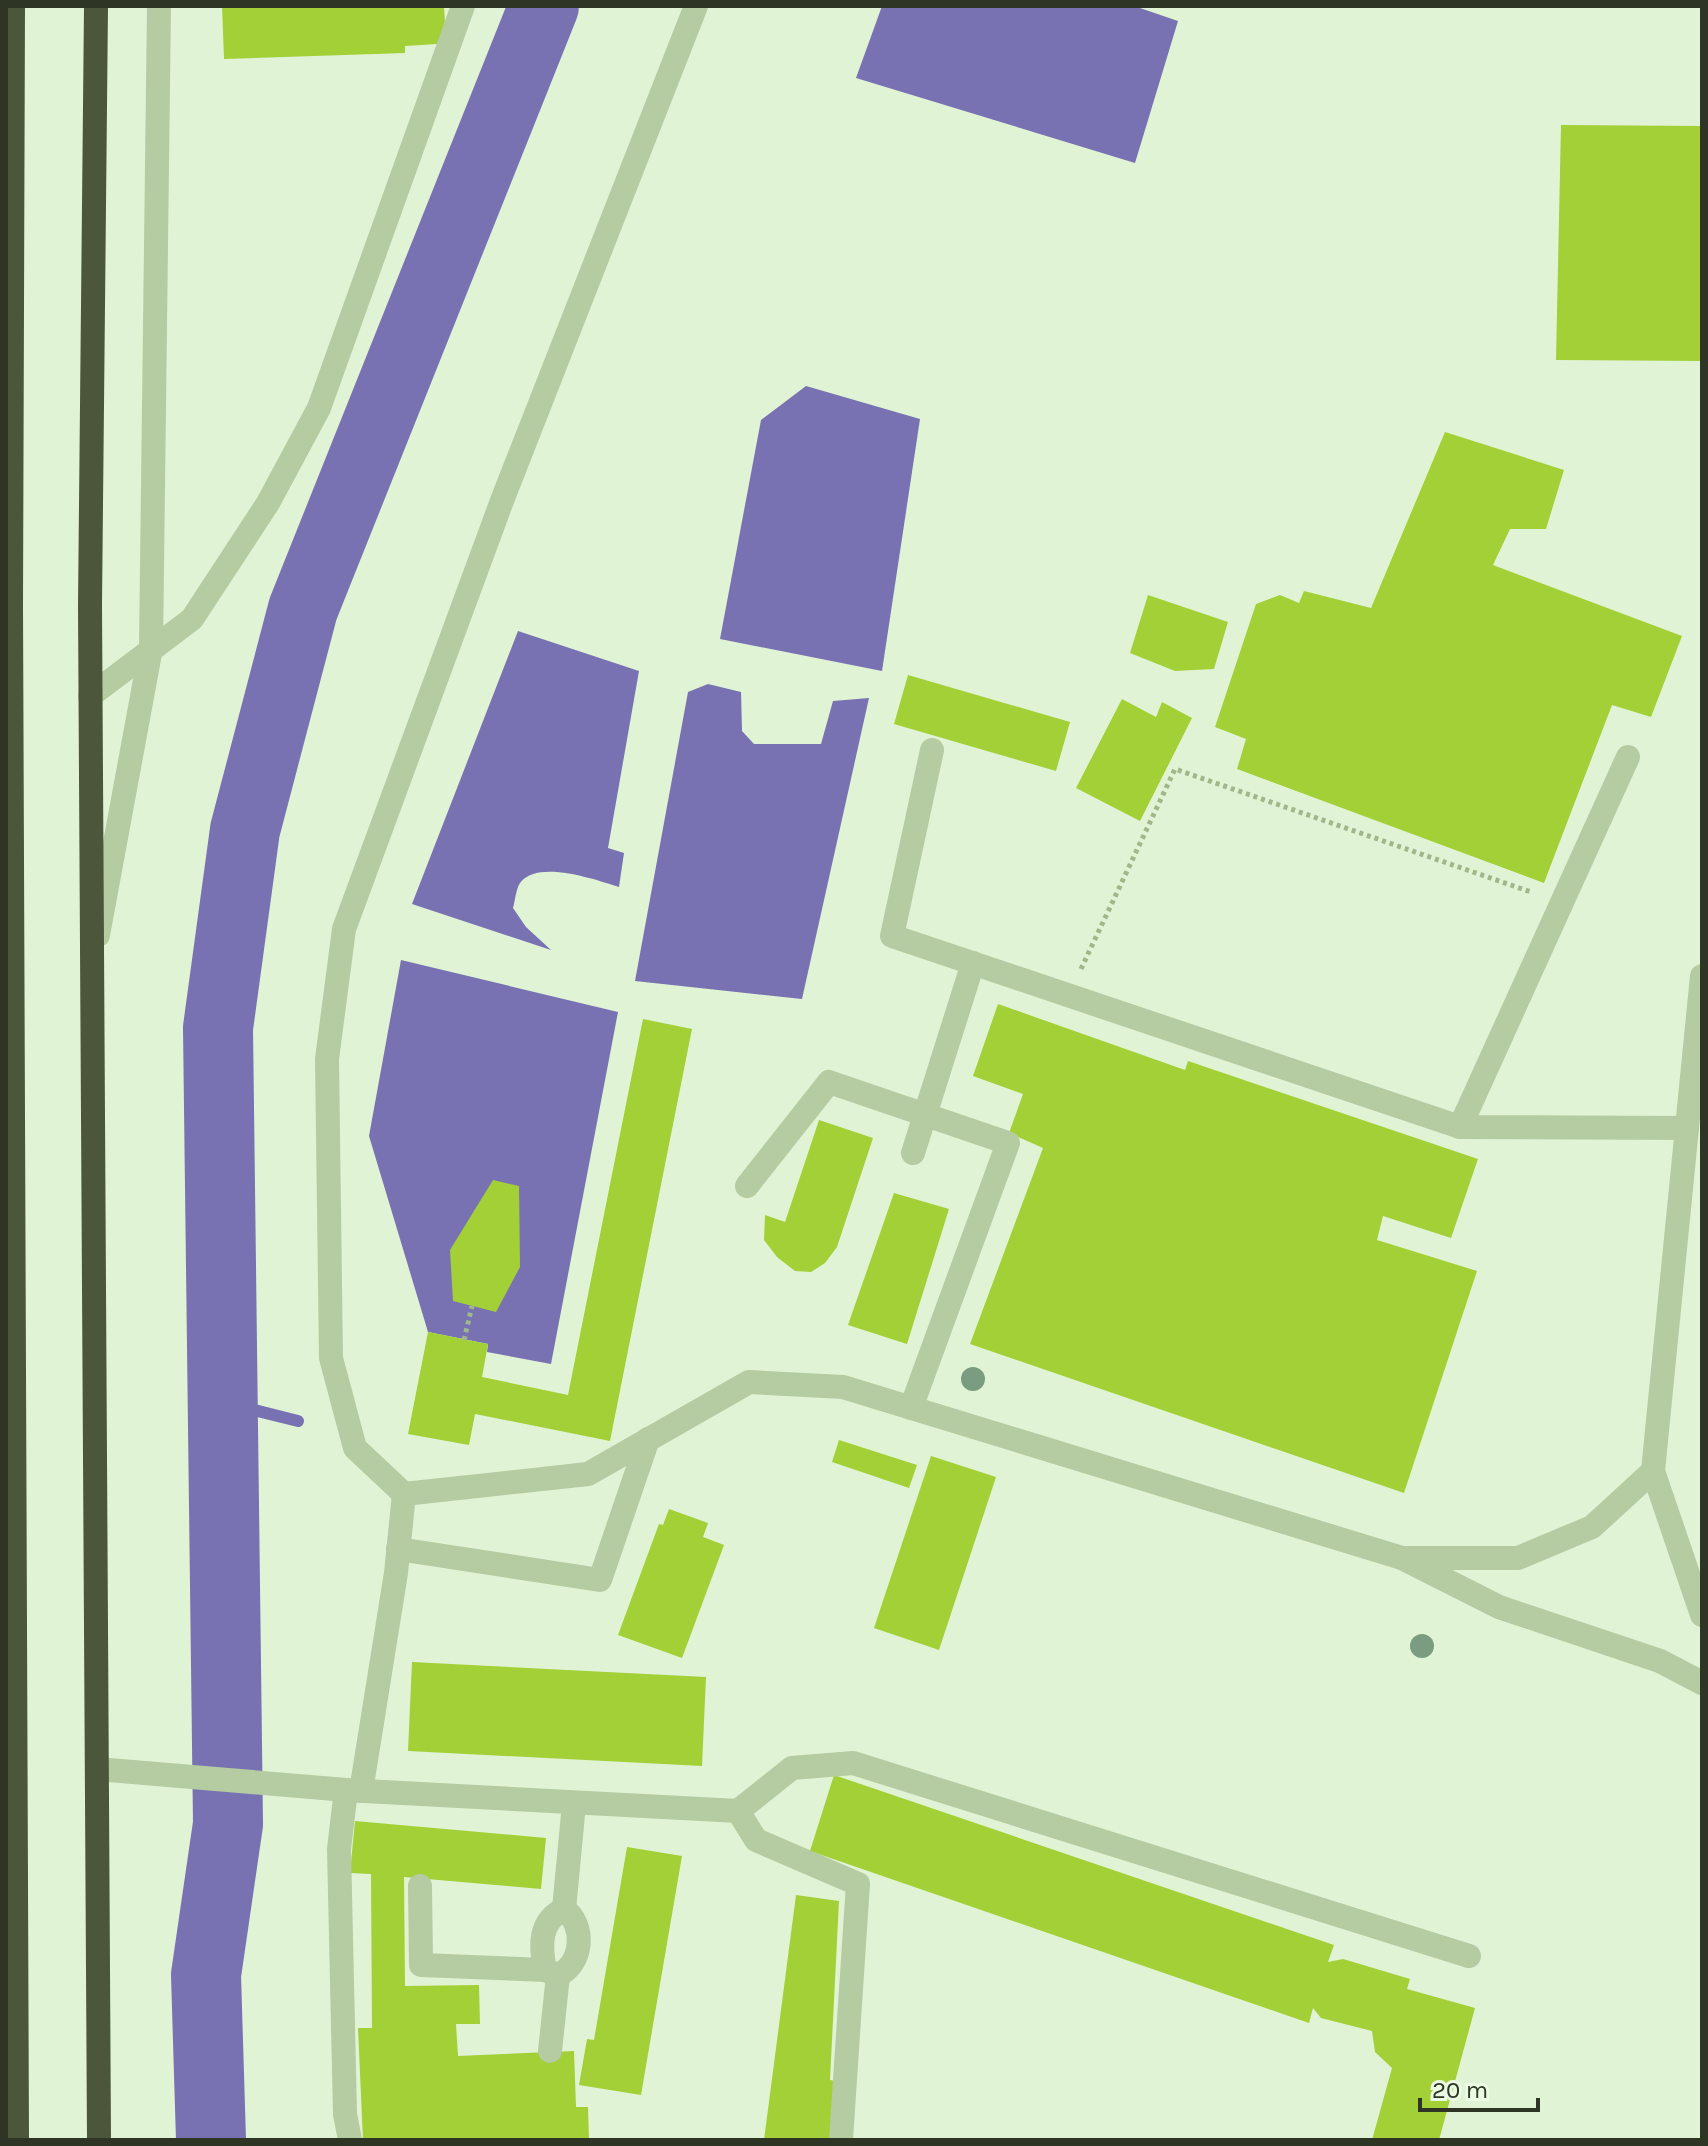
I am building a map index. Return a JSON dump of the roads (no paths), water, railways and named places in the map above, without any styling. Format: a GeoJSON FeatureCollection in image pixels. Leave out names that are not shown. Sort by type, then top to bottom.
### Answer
{"type":"FeatureCollection","features":[{"type":"Feature","properties":{"kind":"highway"},"geometry":{"type":"LineString","coordinates":[[13,6],[10,1662],[17,2140]]}},
{"type":"Feature","properties":{"kind":"highway"},"geometry":{"type":"LineString","coordinates":[[96,6],[90,696],[99,2140]]}},
{"type":"Feature","properties":{"kind":"street"},"geometry":{"type":"LineString","coordinates":[[91,969],[151,648],[159,6]]}},
{"type":"Feature","properties":{"kind":"street"},"geometry":{"type":"LineString","coordinates":[[90,696],[192,619],[268,503],[319,408],[463,6]]}},
{"type":"Feature","properties":{"kind":"street"},"geometry":{"type":"LineString","coordinates":[[696,6],[503,498],[344,929],[327,1059],[331,1358],[355,1448],[404,1494],[588,1474],[749,1382],[843,1387],[1402,1558],[1499,1607],[1660,1661],[1702,1683]]}},
{"type":"Feature","properties":{"kind":"street"},"geometry":{"type":"LineString","coordinates":[[932,750],[892,936],[1460,1127],[1687,1128]]}},
{"type":"Feature","properties":{"kind":"street"},"geometry":{"type":"LineString","coordinates":[[1460,1127],[1628,757]]}},
{"type":"Feature","properties":{"kind":"street"},"geometry":{"type":"LineString","coordinates":[[913,1153],[973,963]]}},
{"type":"Feature","properties":{"kind":"street"},"geometry":{"type":"LineString","coordinates":[[1702,976],[1653,1471],[1702,1615]]}},
{"type":"Feature","properties":{"kind":"street"},"geometry":{"type":"LineString","coordinates":[[747,1186],[829,1082],[1008,1143],[911,1408]]}},
{"type":"Feature","properties":{"kind":"street"},"geometry":{"type":"LineString","coordinates":[[398,1549],[600,1580],[648,1439]]}},
{"type":"Feature","properties":{"kind":"street"},"geometry":{"type":"LineString","coordinates":[[1402,1558],[1518,1558],[1592,1527],[1653,1471]]}},
{"type":"Feature","properties":{"kind":"street"},"geometry":{"type":"LineString","coordinates":[[350,2140],[345,2114],[339,1849],[345,1789],[398,1549],[404,1494]]}},
{"type":"Feature","properties":{"kind":"street"},"geometry":{"type":"LineString","coordinates":[[97,1769],[345,1789],[738,1811],[792,1768],[853,1763],[1469,1956]]}},
{"type":"Feature","properties":{"kind":"street"},"geometry":{"type":"LineString","coordinates":[[564,1909],[574,1804]]}},
{"type":"Feature","properties":{"kind":"street"},"geometry":{"type":"LineString","coordinates":[[738,1811],[756,1840],[858,1884],[841,2140]]}},
{"type":"Feature","properties":{"kind":"street"},"geometry":{"type":"LineString","coordinates":[[420,1886],[421,1965],[552,1973],[570,1970],[576,1958],[579,1927],[575,1917],[564,1909]]}},
{"type":"Feature","properties":{"kind":"street"},"geometry":{"type":"LineString","coordinates":[[550,2051],[552,1973],[543,1929],[553,1915],[564,1909]]}},
{"type":"Feature","properties":{"kind":"waterway"},"geometry":{"type":"LineString","coordinates":[[211,2140],[206,1975],[228,1824],[218,1028],[245,830],[303,609],[544,6]]}},
{"type":"Feature","properties":{"kind":"waterway"},"geometry":{"type":"LineString","coordinates":[[222,1402],[298,1421]]}}]}
